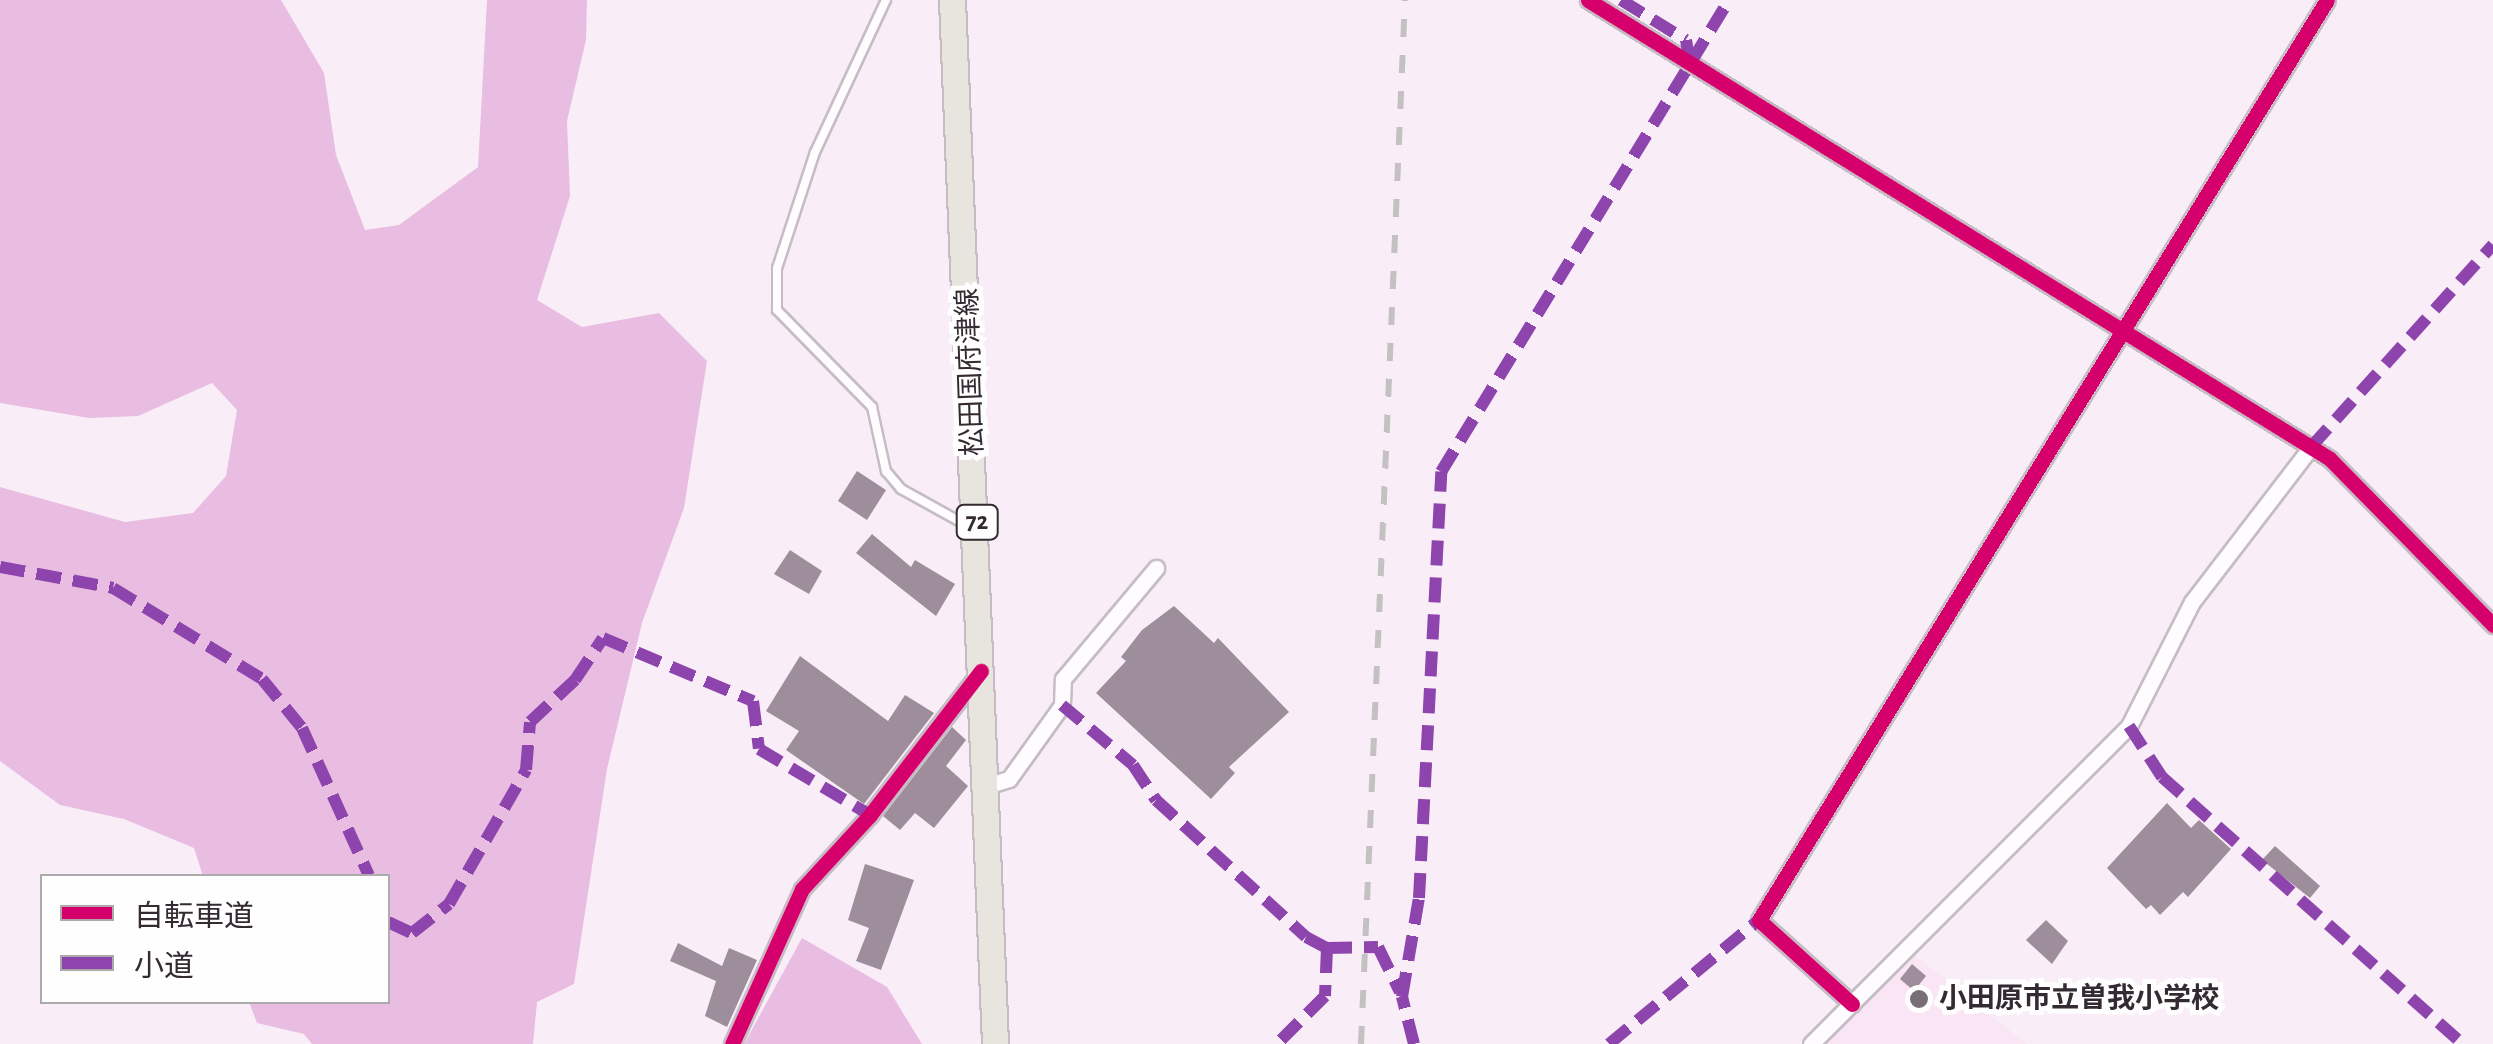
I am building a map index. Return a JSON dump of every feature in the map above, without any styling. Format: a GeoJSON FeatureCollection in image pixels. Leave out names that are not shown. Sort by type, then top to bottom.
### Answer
{"type":"FeatureCollection","features":[{"type":"Feature","properties":{"kind":"main road","name":"松田国府津線"},"geometry":{"type":"LineString","coordinates":[[952,0],[977,529],[995,1044]]}},
{"type":"Feature","properties":{"kind":"street"},"geometry":{"type":"LineString","coordinates":[[1588,0],[2311,447],[2493,625]]}},
{"type":"Feature","properties":{"kind":"street"},"geometry":{"type":"LineString","coordinates":[[1852,1004],[1759,920],[2327,0]]}},
{"type":"Feature","properties":{"kind":"street"},"geometry":{"type":"LineString","coordinates":[[1811,1044],[2129,726],[2192,602],[2311,447]]}},
{"type":"Feature","properties":{"kind":"street"},"geometry":{"type":"LineString","coordinates":[[986,786],[1009,780],[1062,705],[1063,679],[1156,568]]}},
{"type":"Feature","properties":{"kind":"street"},"geometry":{"type":"LineString","coordinates":[[732,1044],[802,890],[870,815],[980,671]]}},
{"type":"Feature","properties":{"kind":"lane"},"geometry":{"type":"LineString","coordinates":[[886,0],[815,152],[777,268],[777,310],[872,407],[886,471],[901,489],[925,508],[977,529]]}},
{"type":"Feature","properties":{"kind":"shaded area"},"geometry":{"type":"Polygon","coordinates":[[[0,0],[281,0],[324,73],[336,155],[365,230],[399,225],[478,167],[487,0],[587,0],[586,40],[567,121],[570,196],[537,300],[582,327],[659,313],[707,361],[684,508],[642,623],[607,769],[574,984],[537,1002],[533,1044],[312,1044],[304,1034],[257,1023],[250,1004],[390,1004],[390,874],[202,874],[194,848],[124,819],[60,805],[0,761],[0,487],[125,522],[193,513],[226,476],[237,410],[212,383],[138,416],[89,418],[0,403],[0,0]]]}},
{"type":"Feature","properties":{"kind":"shaded area"},"geometry":{"type":"Polygon","coordinates":[[[802,938],[887,987],[922,1044],[744,1044],[802,938]]]}},
{"type":"Feature","properties":{"kind":"shaded area","name":"小田原市立曽我小学校"},"geometry":{"type":"Polygon","coordinates":[[[1913,954],[2027,1044],[1821,1044],[1913,954]]]}},
{"type":"Feature","properties":{"kind":"building"},"geometry":{"type":"Polygon","coordinates":[[[857,471],[886,490],[867,520],[838,501],[857,471]]]}},
{"type":"Feature","properties":{"kind":"building"},"geometry":{"type":"Polygon","coordinates":[[[872,534],[911,567],[915,560],[955,584],[936,616],[856,553],[872,534]]]}},
{"type":"Feature","properties":{"kind":"building"},"geometry":{"type":"Polygon","coordinates":[[[790,550],[822,571],[809,594],[774,574],[790,550]]]}},
{"type":"Feature","properties":{"kind":"building"},"geometry":{"type":"Polygon","coordinates":[[[1174,606],[1214,643],[1218,638],[1289,712],[1229,767],[1235,773],[1211,799],[1096,693],[1126,661],[1121,657],[1142,630],[1174,606]]]}},
{"type":"Feature","properties":{"kind":"building"},"geometry":{"type":"Polygon","coordinates":[[[800,656],[888,721],[905,695],[934,713],[864,804],[786,750],[799,731],[766,711],[800,656]]]}},
{"type":"Feature","properties":{"kind":"building"},"geometry":{"type":"Polygon","coordinates":[[[952,727],[966,740],[946,766],[968,786],[934,828],[915,813],[900,830],[883,816],[952,727]]]}},
{"type":"Feature","properties":{"kind":"building"},"geometry":{"type":"Polygon","coordinates":[[[2167,803],[2191,828],[2199,820],[2231,849],[2188,897],[2183,892],[2160,915],[2151,905],[2146,909],[2107,868],[2167,803]]]}},
{"type":"Feature","properties":{"kind":"building"},"geometry":{"type":"Polygon","coordinates":[[[2275,846],[2320,886],[2310,898],[2262,860],[2275,846]]]}},
{"type":"Feature","properties":{"kind":"building"},"geometry":{"type":"Polygon","coordinates":[[[865,864],[914,880],[881,970],[856,961],[869,928],[848,920],[865,864]]]}},
{"type":"Feature","properties":{"kind":"building"},"geometry":{"type":"Polygon","coordinates":[[[2046,920],[2068,941],[2052,964],[2026,940],[2046,920]]]}},
{"type":"Feature","properties":{"kind":"building"},"geometry":{"type":"Polygon","coordinates":[[[678,943],[722,966],[729,948],[757,960],[727,1027],[705,1016],[716,981],[670,961],[678,943]]]}},
{"type":"Feature","properties":{"kind":"building"},"geometry":{"type":"Polygon","coordinates":[[[1912,964],[1926,976],[1914,991],[1900,979],[1912,964]]]}},
{"type":"Feature","properties":{"kind":"railway"},"geometry":{"type":"LineString","coordinates":[[1361,1044],[1405,0]]}},
{"type":"Feature","properties":{"kind":"marked path"},"geometry":{"type":"LineString","coordinates":[[1621,0],[1686,40],[1690,63]]}},
{"type":"Feature","properties":{"kind":"marked path"},"geometry":{"type":"LineString","coordinates":[[1414,1044],[1402,997],[1419,898],[1441,472],[1729,0]]}},
{"type":"Feature","properties":{"kind":"marked path"},"geometry":{"type":"LineString","coordinates":[[2311,447],[2493,245]]}},
{"type":"Feature","properties":{"kind":"marked path"},"geometry":{"type":"LineString","coordinates":[[0,567],[113,588],[262,679],[302,728],[368,874]]}},
{"type":"Feature","properties":{"kind":"marked path"},"geometry":{"type":"LineString","coordinates":[[390,923],[412,933],[449,904],[526,770],[530,722],[575,680],[603,638],[753,701],[759,749],[870,815]]}},
{"type":"Feature","properties":{"kind":"marked path"},"geometry":{"type":"LineString","coordinates":[[1062,705],[1133,765],[1156,800],[1306,937],[1327,948],[1325,996],[1277,1044]]}},
{"type":"Feature","properties":{"kind":"marked path"},"geometry":{"type":"LineString","coordinates":[[2129,726],[2162,777],[2463,1044]]}},
{"type":"Feature","properties":{"kind":"marked path"},"geometry":{"type":"LineString","coordinates":[[1609,1044],[1759,920]]}},
{"type":"Feature","properties":{"kind":"marked path"},"geometry":{"type":"LineString","coordinates":[[1327,948],[1378,947],[1400,992]]}},
{"type":"Feature","properties":{"kind":"cycle path"},"geometry":{"type":"LineString","coordinates":[[1588,0],[2330,459],[2493,625]]}},
{"type":"Feature","properties":{"kind":"cycle path"},"geometry":{"type":"LineString","coordinates":[[1852,1004],[1759,920],[2327,0]]}},
{"type":"Feature","properties":{"kind":"cycle path"},"geometry":{"type":"LineString","coordinates":[[732,1044],[802,889],[870,815],[981,671]]}},
{"type":"Feature","properties":{"kind":"place","name":"小田原市立曽我小学校"},"geometry":{"type":"Point","coordinates":[1919,999]}}]}
